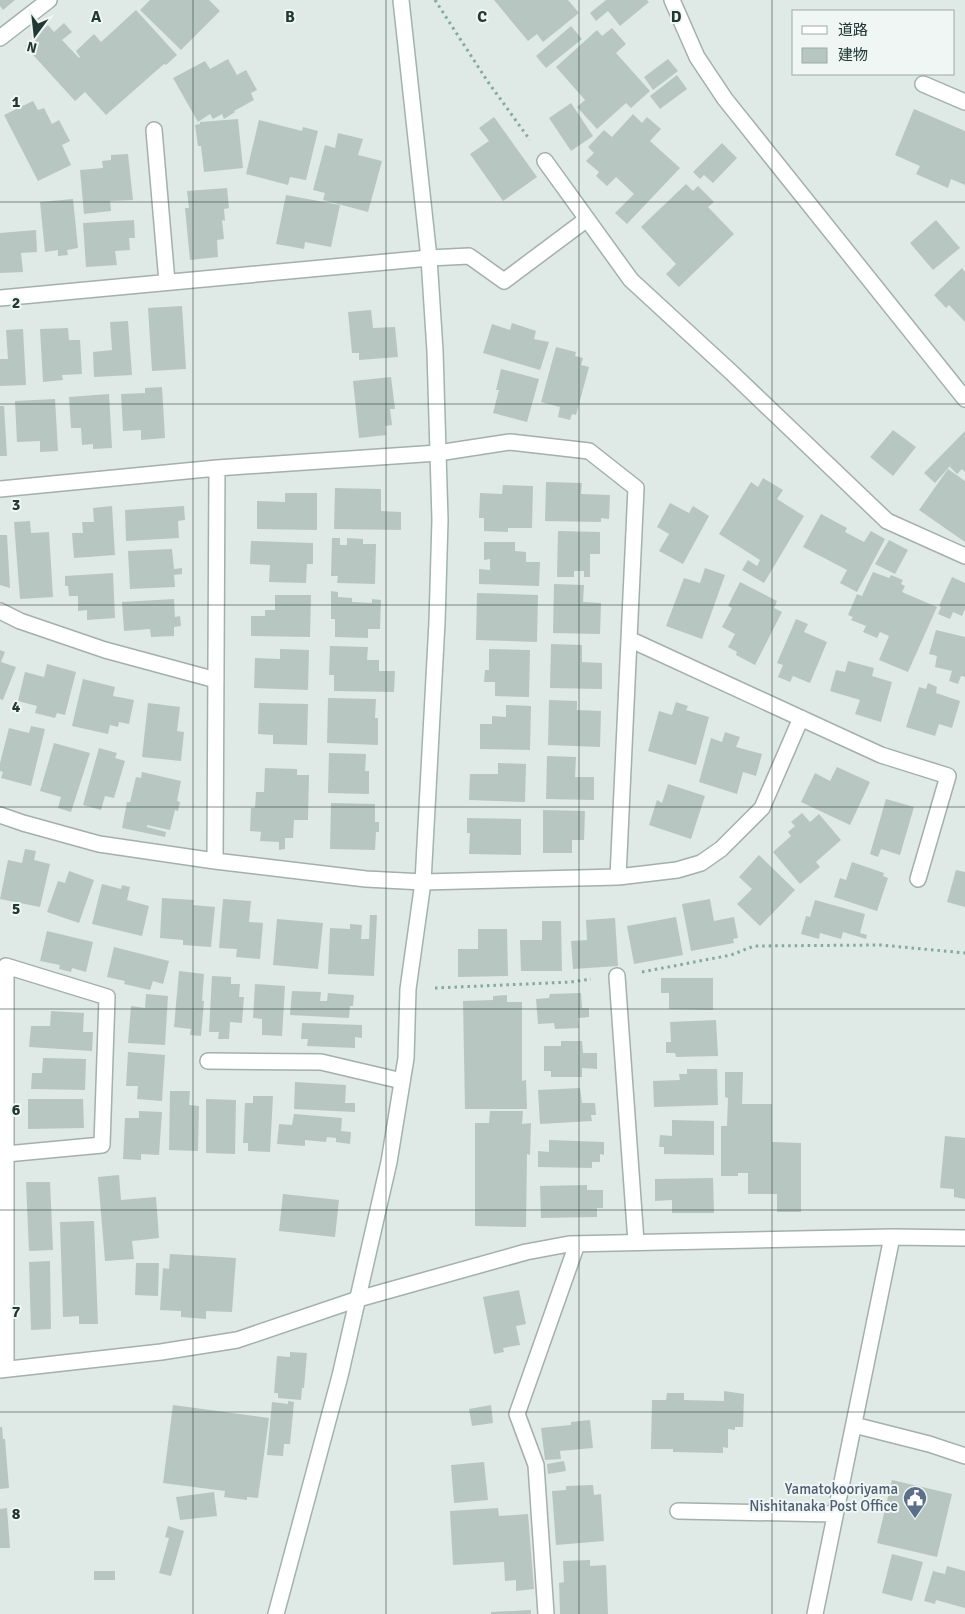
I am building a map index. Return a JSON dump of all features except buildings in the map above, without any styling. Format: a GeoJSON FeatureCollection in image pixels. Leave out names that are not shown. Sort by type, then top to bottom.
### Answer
{"type":"FeatureCollection","features":[{"type":"Feature","properties":{"kind":"street"},"geometry":{"type":"LineString","coordinates":[[0,38],[49,0]]}},
{"type":"Feature","properties":{"kind":"street"},"geometry":{"type":"LineString","coordinates":[[276,1614],[340,1376],[389,1162],[406,1058],[408,989],[423,882],[437,622],[440,520],[435,351],[429,258],[401,0]]}},
{"type":"Feature","properties":{"kind":"street"},"geometry":{"type":"LineString","coordinates":[[672,0],[697,57],[725,99],[965,399]]}},
{"type":"Feature","properties":{"kind":"street"},"geometry":{"type":"LineString","coordinates":[[923,84],[965,102]]}},
{"type":"Feature","properties":{"kind":"street"},"geometry":{"type":"LineString","coordinates":[[154,130],[167,282]]}},
{"type":"Feature","properties":{"kind":"street"},"geometry":{"type":"LineString","coordinates":[[545,161],[631,280],[731,372],[887,521],[965,556]]}},
{"type":"Feature","properties":{"kind":"street"},"geometry":{"type":"LineString","coordinates":[[0,298],[429,258],[469,256],[504,281],[587,219]]}},
{"type":"Feature","properties":{"kind":"street"},"geometry":{"type":"LineString","coordinates":[[0,489],[217,468],[438,453],[510,442],[589,452],[636,488],[618,877]]}},
{"type":"Feature","properties":{"kind":"street"},"geometry":{"type":"LineString","coordinates":[[215,861],[217,468]]}},
{"type":"Feature","properties":{"kind":"street"},"geometry":{"type":"LineString","coordinates":[[0,612],[20,621],[105,650],[216,680]]}},
{"type":"Feature","properties":{"kind":"street"},"geometry":{"type":"LineString","coordinates":[[629,639],[881,755],[948,776],[918,879]]}},
{"type":"Feature","properties":{"kind":"street"},"geometry":{"type":"LineString","coordinates":[[0,815],[23,824],[99,844],[215,861],[366,879],[423,882],[618,877],[677,870],[701,863],[721,850],[762,808],[802,718]]}},
{"type":"Feature","properties":{"kind":"street"},"geometry":{"type":"LineString","coordinates":[[6,1154],[102,1145],[107,997],[6,966],[3,1370],[161,1352],[237,1340],[358,1299],[526,1252],[577,1244],[892,1237],[965,1238]]}},
{"type":"Feature","properties":{"kind":"street"},"geometry":{"type":"LineString","coordinates":[[617,976],[636,1242]]}},
{"type":"Feature","properties":{"kind":"street"},"geometry":{"type":"LineString","coordinates":[[208,1061],[321,1062],[402,1081]]}},
{"type":"Feature","properties":{"kind":"street"},"geometry":{"type":"LineString","coordinates":[[815,1614],[892,1237]]}},
{"type":"Feature","properties":{"kind":"street"},"geometry":{"type":"LineString","coordinates":[[546,1614],[536,1465],[516,1414],[577,1244]]}},
{"type":"Feature","properties":{"kind":"street"},"geometry":{"type":"LineString","coordinates":[[854,1425],[929,1444],[965,1456]]}},
{"type":"Feature","properties":{"kind":"street"},"geometry":{"type":"LineString","coordinates":[[678,1511],[835,1514]]}},
{"type":"Feature","properties":{"kind":"path"},"geometry":{"type":"LineString","coordinates":[[435,0],[488,82],[545,161]]}},
{"type":"Feature","properties":{"kind":"path"},"geometry":{"type":"LineString","coordinates":[[408,989],[572,982],[617,976],[731,955],[754,946],[881,945],[965,953]]}},
{"type":"Feature","properties":{"kind":"place","name":"Yamatokooriyama Nishitanaka Post Office"},"geometry":{"type":"Point","coordinates":[915,1519]}}]}
